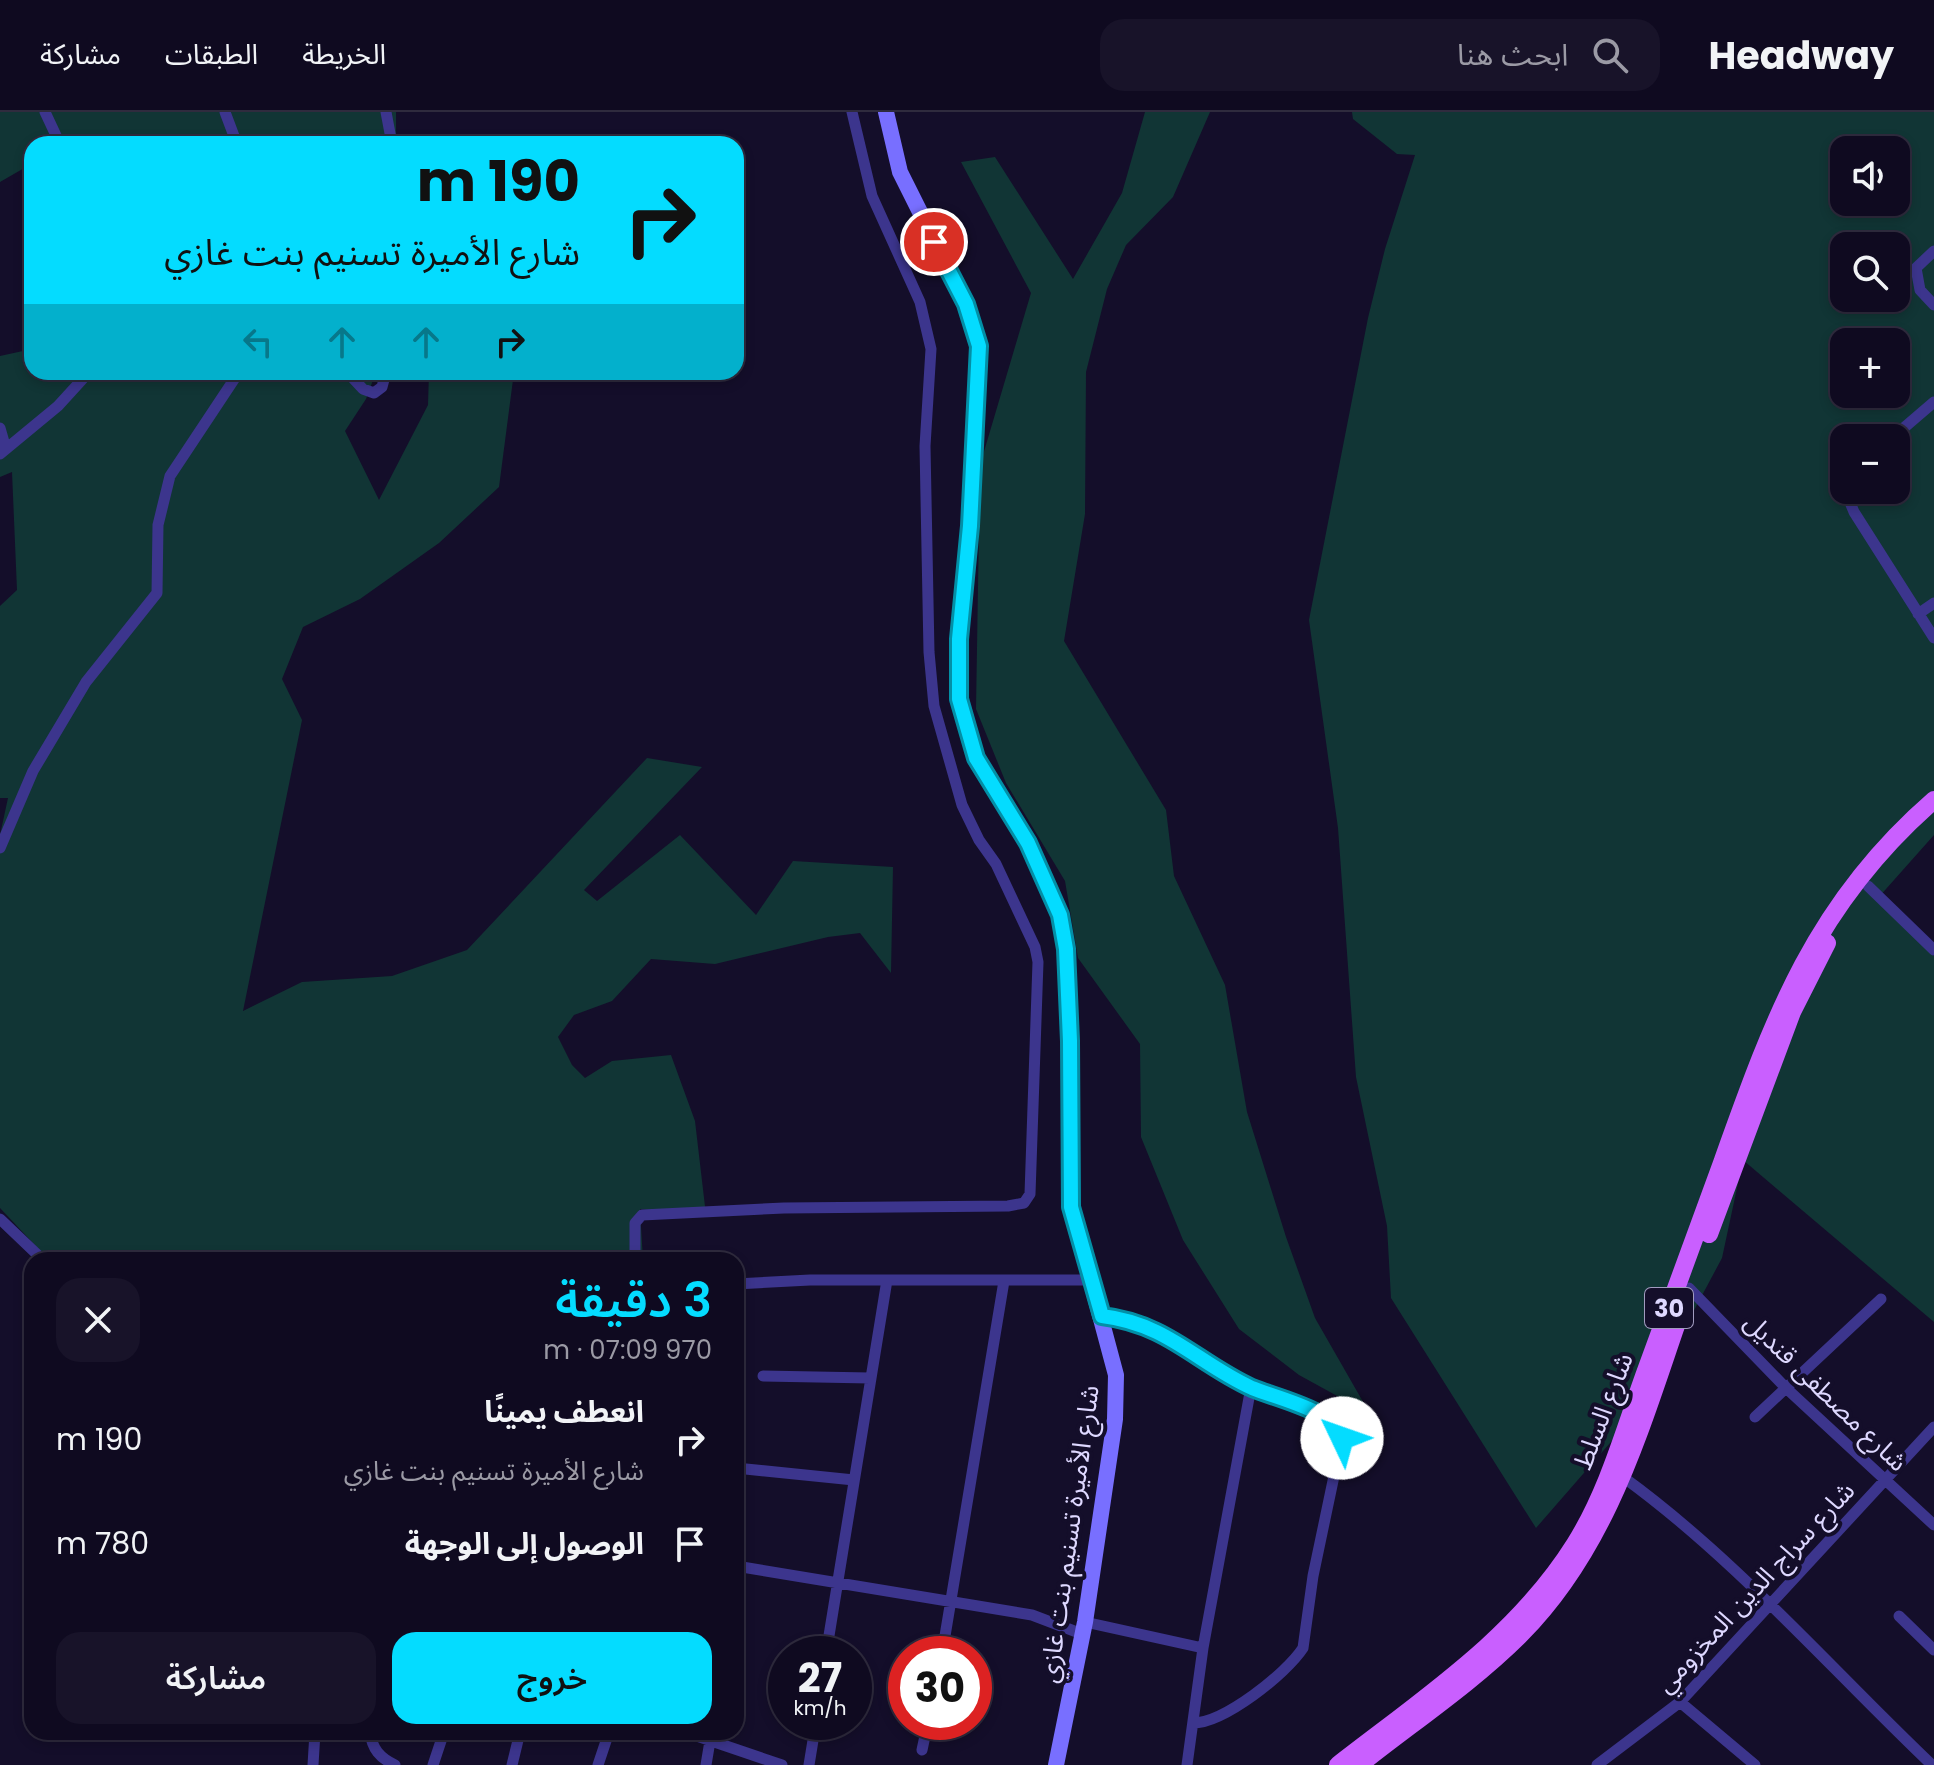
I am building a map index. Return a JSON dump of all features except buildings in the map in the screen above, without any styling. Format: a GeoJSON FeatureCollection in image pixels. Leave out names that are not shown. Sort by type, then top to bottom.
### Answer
{"type":"FeatureCollection","features":[{"type":"Feature","properties":{"kind":"main road","name":"شارع الأميرة تسنيم بنت غازي"},"geometry":{"type":"LineString","coordinates":[[886,112],[900,172],[966,304],[979,346],[970,526],[959,639],[959,699],[976,758],[1028,843],[1060,915],[1066,949],[1070,1041],[1070,1189],[1116,1375],[1115,1419],[1084,1628],[1056,1765]]}},
{"type":"Feature","properties":{"kind":"main road","name":"شارع السلط"},"geometry":{"type":"LineString","coordinates":[[1338,1765],[1500,1636],[1539,1594],[1577,1540],[1615,1458],[1787,992],[1838,906],[1883,851],[1934,800]]}},
{"type":"Feature","properties":{"kind":"main road","name":"شارع السلط"},"geometry":{"type":"LineString","coordinates":[[1359,1765],[1481,1671],[1531,1623],[1579,1563],[1623,1477],[1689,1288],[1792,1012],[1831,936],[1868,886],[1934,816]]}},
{"type":"Feature","properties":{"kind":"street"},"geometry":{"type":"LineString","coordinates":[[45,112],[56,136]]}},
{"type":"Feature","properties":{"kind":"street"},"geometry":{"type":"LineString","coordinates":[[225,112],[234,136]]}},
{"type":"Feature","properties":{"kind":"street"},"geometry":{"type":"LineString","coordinates":[[386,112],[390,136]]}},
{"type":"Feature","properties":{"kind":"street"},"geometry":{"type":"LineString","coordinates":[[635,1252],[635,1223],[642,1215],[784,1208],[1008,1206],[1024,1203],[1030,1194],[1038,962],[1035,947],[996,864],[979,840],[962,805],[934,706],[929,652],[925,446],[931,349],[920,302],[872,196],[852,112]]}},
{"type":"Feature","properties":{"kind":"street"},"geometry":{"type":"LineString","coordinates":[[1934,251],[1916,268],[1920,290],[1934,305]]}},
{"type":"Feature","properties":{"kind":"street"},"geometry":{"type":"LineString","coordinates":[[3,452],[58,406],[82,380]]}},
{"type":"Feature","properties":{"kind":"street"},"geometry":{"type":"LineString","coordinates":[[0,848],[33,771],[86,682],[146,611],[157,593],[158,525],[170,476],[234,380]]}},
{"type":"Feature","properties":{"kind":"street"},"geometry":{"type":"LineString","coordinates":[[355,380],[363,389],[374,393],[382,387],[384,380]]}},
{"type":"Feature","properties":{"kind":"street"},"geometry":{"type":"LineString","coordinates":[[1908,424],[1934,402]]}},
{"type":"Feature","properties":{"kind":"street"},"geometry":{"type":"LineString","coordinates":[[0,428],[3,452]]}},
{"type":"Feature","properties":{"kind":"street"},"geometry":{"type":"LineString","coordinates":[[1851,504],[1934,638]]}},
{"type":"Feature","properties":{"kind":"street"},"geometry":{"type":"LineString","coordinates":[[1918,614],[1934,603]]}},
{"type":"Feature","properties":{"kind":"street"},"geometry":{"type":"LineString","coordinates":[[1868,886],[1934,950]]}},
{"type":"Feature","properties":{"kind":"street"},"geometry":{"type":"LineString","coordinates":[[0,1219],[35,1252]]}},
{"type":"Feature","properties":{"kind":"street"},"geometry":{"type":"LineString","coordinates":[[829,1636],[887,1280]]}},
{"type":"Feature","properties":{"kind":"street"},"geometry":{"type":"LineString","coordinates":[[744,1284],[1092,1280]]}},
{"type":"Feature","properties":{"kind":"street"},"geometry":{"type":"LineString","coordinates":[[946,1636],[1004,1281]]}},
{"type":"Feature","properties":{"kind":"street","name":"شارع مصطفى قنديل"},"geometry":{"type":"LineString","coordinates":[[1689,1288],[1786,1388],[1934,1525]]}},
{"type":"Feature","properties":{"kind":"street"},"geometry":{"type":"LineString","coordinates":[[1755,1417],[1881,1299]]}},
{"type":"Feature","properties":{"kind":"street"},"geometry":{"type":"LineString","coordinates":[[1102,1316],[1125,1319],[1163,1333],[1251,1387],[1327,1418],[1340,1430],[1341,1450],[1313,1576],[1303,1648],[1226,1715],[1209,1722],[1193,1723]]}},
{"type":"Feature","properties":{"kind":"street"},"geometry":{"type":"LineString","coordinates":[[763,1376],[870,1378]]}},
{"type":"Feature","properties":{"kind":"street"},"geometry":{"type":"LineString","coordinates":[[1187,1765],[1203,1648],[1251,1387]]}},
{"type":"Feature","properties":{"kind":"street","name":"شارع سراج الدين المخزومي"},"geometry":{"type":"LineString","coordinates":[[1597,1765],[1680,1702],[1934,1427]]}},
{"type":"Feature","properties":{"kind":"street"},"geometry":{"type":"LineString","coordinates":[[744,1469],[854,1480]]}},
{"type":"Feature","properties":{"kind":"street"},"geometry":{"type":"LineString","coordinates":[[1623,1477],[1684,1524],[1929,1761]]}},
{"type":"Feature","properties":{"kind":"street"},"geometry":{"type":"LineString","coordinates":[[744,1567],[953,1601],[1203,1648]]}},
{"type":"Feature","properties":{"kind":"street"},"geometry":{"type":"LineString","coordinates":[[1899,1616],[1934,1650]]}},
{"type":"Feature","properties":{"kind":"street"},"geometry":{"type":"LineString","coordinates":[[1680,1702],[1755,1765]]}},
{"type":"Feature","properties":{"kind":"street"},"geometry":{"type":"LineString","coordinates":[[313,1765],[315,1740]]}},
{"type":"Feature","properties":{"kind":"street"},"geometry":{"type":"LineString","coordinates":[[372,1740],[382,1759],[395,1765]]}},
{"type":"Feature","properties":{"kind":"street"},"geometry":{"type":"LineString","coordinates":[[433,1765],[441,1740]]}},
{"type":"Feature","properties":{"kind":"street"},"geometry":{"type":"LineString","coordinates":[[512,1765],[518,1740]]}},
{"type":"Feature","properties":{"kind":"street"},"geometry":{"type":"LineString","coordinates":[[598,1765],[606,1740]]}},
{"type":"Feature","properties":{"kind":"street"},"geometry":{"type":"LineString","coordinates":[[705,1740],[706,1765]]}},
{"type":"Feature","properties":{"kind":"street"},"geometry":{"type":"LineString","coordinates":[[713,1740],[781,1765]]}},
{"type":"Feature","properties":{"kind":"street"},"geometry":{"type":"LineString","coordinates":[[809,1765],[813,1740]]}},
{"type":"Feature","properties":{"kind":"street"},"geometry":{"type":"LineString","coordinates":[[922,1750],[924,1740]]}},
{"type":"Feature","properties":{"kind":"green space"},"geometry":{"type":"Polygon","coordinates":[[[0,112],[396,112],[396,136],[24,136],[24,168],[0,182],[0,112]]]}},
{"type":"Feature","properties":{"kind":"green space"},"geometry":{"type":"Polygon","coordinates":[[[1145,112],[1210,112],[1173,197],[1126,245],[1107,289],[1086,372],[1085,514],[1064,641],[1166,810],[1174,876],[1225,985],[1247,1112],[1286,1237],[1315,1318],[1370,1414],[1299,1375],[1239,1329],[1183,1240],[1141,1137],[1140,1044],[1078,958],[1065,881],[1006,783],[976,709],[980,465],[1031,293],[961,162],[995,157],[1073,279],[1122,193],[1145,112]]]}},
{"type":"Feature","properties":{"kind":"green space"},"geometry":{"type":"Polygon","coordinates":[[[1352,112],[1934,112],[1934,835],[1878,898],[1934,956],[1934,1322],[1743,1160],[1722,1258],[1644,1404],[1536,1528],[1391,1298],[1387,1226],[1356,1077],[1338,828],[1309,620],[1368,318],[1385,249],[1415,155],[1397,154],[1353,119],[1352,112]]]}},
{"type":"Feature","properties":{"kind":"green space"},"geometry":{"type":"Polygon","coordinates":[[[24,351],[24,380],[373,380],[366,399],[345,431],[379,500],[428,405],[429,380],[513,380],[499,487],[439,543],[360,599],[303,627],[282,679],[302,720],[243,1011],[302,982],[392,976],[467,950],[647,758],[702,767],[584,890],[597,901],[680,835],[756,915],[793,861],[893,867],[891,973],[860,933],[828,937],[715,964],[651,959],[612,1001],[574,1015],[558,1037],[572,1065],[585,1078],[612,1061],[671,1055],[695,1121],[706,1215],[640,1209],[643,1252],[41,1252],[0,1208],[0,835],[8,798],[0,798],[0,606],[17,590],[12,472],[0,477],[0,356],[24,351]]]}},
{"type":"Feature","properties":{"kind":"route"},"geometry":{"type":"LineString","coordinates":[[934,242],[966,304],[979,346],[970,526],[959,639],[959,699],[976,758],[1028,843],[1056,900],[1064,932],[1070,1041],[1071,1207],[1102,1316],[1125,1319],[1163,1333],[1251,1387],[1327,1418],[1340,1430],[1342,1438]]}}]}
